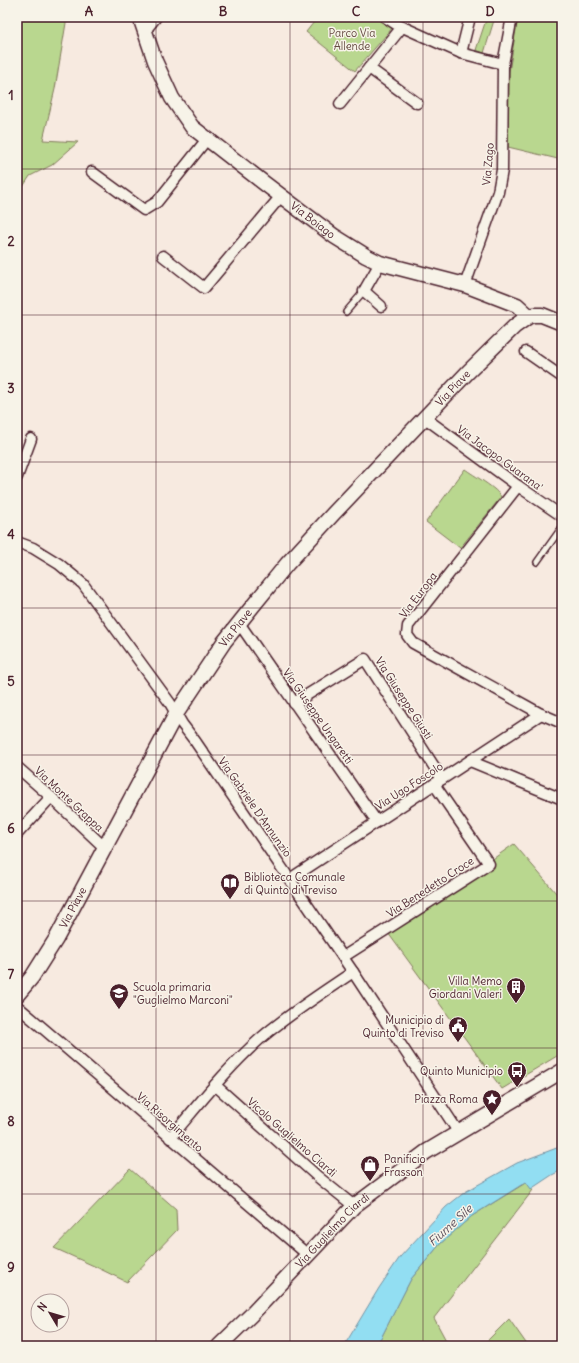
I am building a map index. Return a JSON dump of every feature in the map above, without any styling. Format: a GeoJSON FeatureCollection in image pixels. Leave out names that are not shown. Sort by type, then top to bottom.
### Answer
{"type":"FeatureCollection","features":[{"type":"Feature","properties":{"kind":"main road","name":"Via Boiago"},"geometry":{"type":"LineString","coordinates":[[140,17],[155,61],[172,98],[192,127],[281,196],[334,236],[355,250],[380,263],[465,285],[517,305],[529,316]]}},
{"type":"Feature","properties":{"kind":"main road"},"geometry":{"type":"LineString","coordinates":[[529,316],[542,315],[562,323]]}},
{"type":"Feature","properties":{"kind":"main road","name":"Via Piave"},"geometry":{"type":"LineString","coordinates":[[17,995],[32,977],[56,939],[176,714],[224,642],[292,559],[333,514],[507,333],[529,316]]}},
{"type":"Feature","properties":{"kind":"main road","name":"Via Guglielmo Ciardi"},"geometry":{"type":"LineString","coordinates":[[219,1346],[251,1316],[354,1206],[426,1152],[562,1071]]}},
{"type":"Feature","properties":{"kind":"street"},"geometry":{"type":"LineString","coordinates":[[145,31],[156,17]]}},
{"type":"Feature","properties":{"kind":"street"},"geometry":{"type":"LineString","coordinates":[[385,17],[402,27],[462,53],[503,64]]}},
{"type":"Feature","properties":{"kind":"street"},"geometry":{"type":"LineString","coordinates":[[462,53],[470,17]]}},
{"type":"Feature","properties":{"kind":"street","name":"Via Zago"},"geometry":{"type":"LineString","coordinates":[[465,285],[498,192],[502,170],[503,64],[512,17]]}},
{"type":"Feature","properties":{"kind":"street"},"geometry":{"type":"LineString","coordinates":[[340,104],[402,27]]}},
{"type":"Feature","properties":{"kind":"street"},"geometry":{"type":"LineString","coordinates":[[369,68],[417,103]]}},
{"type":"Feature","properties":{"kind":"street"},"geometry":{"type":"LineString","coordinates":[[92,172],[144,210],[157,202],[207,139]]}},
{"type":"Feature","properties":{"kind":"street"},"geometry":{"type":"LineString","coordinates":[[163,256],[204,288],[281,196]]}},
{"type":"Feature","properties":{"kind":"street"},"geometry":{"type":"LineString","coordinates":[[380,263],[364,291],[381,306]]}},
{"type":"Feature","properties":{"kind":"street"},"geometry":{"type":"LineString","coordinates":[[526,352],[562,377]]}},
{"type":"Feature","properties":{"kind":"street","name":"Via Jacopo Guarana'"},"geometry":{"type":"LineString","coordinates":[[425,418],[562,516]]}},
{"type":"Feature","properties":{"kind":"street"},"geometry":{"type":"LineString","coordinates":[[17,477],[31,439]]}},
{"type":"Feature","properties":{"kind":"street","name":"Via Europa"},"geometry":{"type":"LineString","coordinates":[[518,486],[408,626],[407,635],[413,644],[541,714],[562,723]]}},
{"type":"Feature","properties":{"kind":"street","name":"Via Gabriele D'Annunzio"},"geometry":{"type":"LineString","coordinates":[[17,542],[32,548],[59,564],[83,584],[176,714],[290,879],[459,1133]]}},
{"type":"Feature","properties":{"kind":"street","name":"Via Giuseppe Ungaretti"},"geometry":{"type":"LineString","coordinates":[[239,623],[377,822]]}},
{"type":"Feature","properties":{"kind":"street","name":"Via Giuseppe Giusti"},"geometry":{"type":"LineString","coordinates":[[294,703],[364,659],[438,782]]}},
{"type":"Feature","properties":{"kind":"street","name":"Via Ugo Foscolo"},"geometry":{"type":"LineString","coordinates":[[290,879],[541,714]]}},
{"type":"Feature","properties":{"kind":"street"},"geometry":{"type":"LineString","coordinates":[[470,760],[562,799]]}},
{"type":"Feature","properties":{"kind":"street","name":"Via Monte Grappa"},"geometry":{"type":"LineString","coordinates":[[17,767],[105,848]]}},
{"type":"Feature","properties":{"kind":"street","name":"Via Benedetto Croce"},"geometry":{"type":"LineString","coordinates":[[343,957],[489,864],[438,782]]}},
{"type":"Feature","properties":{"kind":"street"},"geometry":{"type":"LineString","coordinates":[[17,834],[51,797]]}},
{"type":"Feature","properties":{"kind":"street"},"geometry":{"type":"LineString","coordinates":[[170,1138],[215,1085],[261,1039],[294,1012],[353,972]]}},
{"type":"Feature","properties":{"kind":"street","name":"Via Risorgimento"},"geometry":{"type":"LineString","coordinates":[[17,1006],[308,1255]]}},
{"type":"Feature","properties":{"kind":"street","name":"Vicolo Guglielmo Ciardi"},"geometry":{"type":"LineString","coordinates":[[215,1085],[318,1177],[354,1206]]}},
{"type":"Feature","properties":{"kind":"lane"},"geometry":{"type":"LineString","coordinates":[[346,312],[364,291]]}},
{"type":"Feature","properties":{"kind":"lane"},"geometry":{"type":"LineString","coordinates":[[537,562],[562,527]]}},
{"type":"Feature","properties":{"kind":"green space"},"geometry":{"type":"Polygon","coordinates":[[[17,17],[67,17],[55,89],[43,140],[78,142],[52,165],[30,176],[17,196],[17,17]]]}},
{"type":"Feature","properties":{"kind":"green space","name":"Parco Via Allende"},"geometry":{"type":"Polygon","coordinates":[[[318,17],[381,17],[394,26],[355,71],[306,32],[318,17]]]}},
{"type":"Feature","properties":{"kind":"green space"},"geometry":{"type":"Polygon","coordinates":[[[487,17],[495,17],[484,53],[476,50],[487,17]]]}},
{"type":"Feature","properties":{"kind":"green space"},"geometry":{"type":"Polygon","coordinates":[[[518,17],[562,17],[562,160],[508,147],[509,72],[518,17]]]}},
{"type":"Feature","properties":{"kind":"green space"},"geometry":{"type":"Polygon","coordinates":[[[465,469],[490,486],[501,497],[460,548],[426,522],[465,469]]]}},
{"type":"Feature","properties":{"kind":"green space"},"geometry":{"type":"Polygon","coordinates":[[[514,844],[562,900],[562,1053],[502,1089],[388,933],[514,844]]]}},
{"type":"Feature","properties":{"kind":"green space"},"geometry":{"type":"Polygon","coordinates":[[[130,1169],[176,1209],[177,1230],[127,1282],[54,1248],[130,1169]]]}},
{"type":"Feature","properties":{"kind":"green space"},"geometry":{"type":"Polygon","coordinates":[[[527,1182],[533,1190],[434,1318],[449,1346],[375,1346],[382,1336],[411,1279],[440,1244],[472,1216],[527,1182]]]}},
{"type":"Feature","properties":{"kind":"green space"},"geometry":{"type":"Polygon","coordinates":[[[509,1319],[528,1346],[482,1346],[509,1319]]]}},
{"type":"Feature","properties":{"kind":"water","name":"Fiume Sile"},"geometry":{"type":"Polygon","coordinates":[[[562,1146],[562,1170],[531,1189],[526,1182],[472,1216],[440,1244],[411,1279],[382,1336],[375,1346],[344,1346],[379,1288],[400,1257],[446,1207],[465,1192],[517,1163],[562,1146]]]}},
{"type":"Feature","properties":{"kind":"place","name":"Biblioteca Comunale di Quinto di Treviso"},"geometry":{"type":"Point","coordinates":[230,900]}},
{"type":"Feature","properties":{"kind":"place","name":"Villa Memo Giordani Valeri"},"geometry":{"type":"Point","coordinates":[516,1004]}},
{"type":"Feature","properties":{"kind":"place","name":"Scuola primaria \"Guglielmo Marconi\""},"geometry":{"type":"Point","coordinates":[119,1010]}},
{"type":"Feature","properties":{"kind":"place","name":"Municipio di Quinto di Treviso"},"geometry":{"type":"Point","coordinates":[458,1043]}},
{"type":"Feature","properties":{"kind":"place","name":"Quinto Municipio"},"geometry":{"type":"Point","coordinates":[517,1088]}},
{"type":"Feature","properties":{"kind":"place","name":"Piazza Roma"},"geometry":{"type":"Point","coordinates":[492,1116]}},
{"type":"Feature","properties":{"kind":"place","name":"Panificio Frasson"},"geometry":{"type":"Point","coordinates":[370,1182]}}]}
